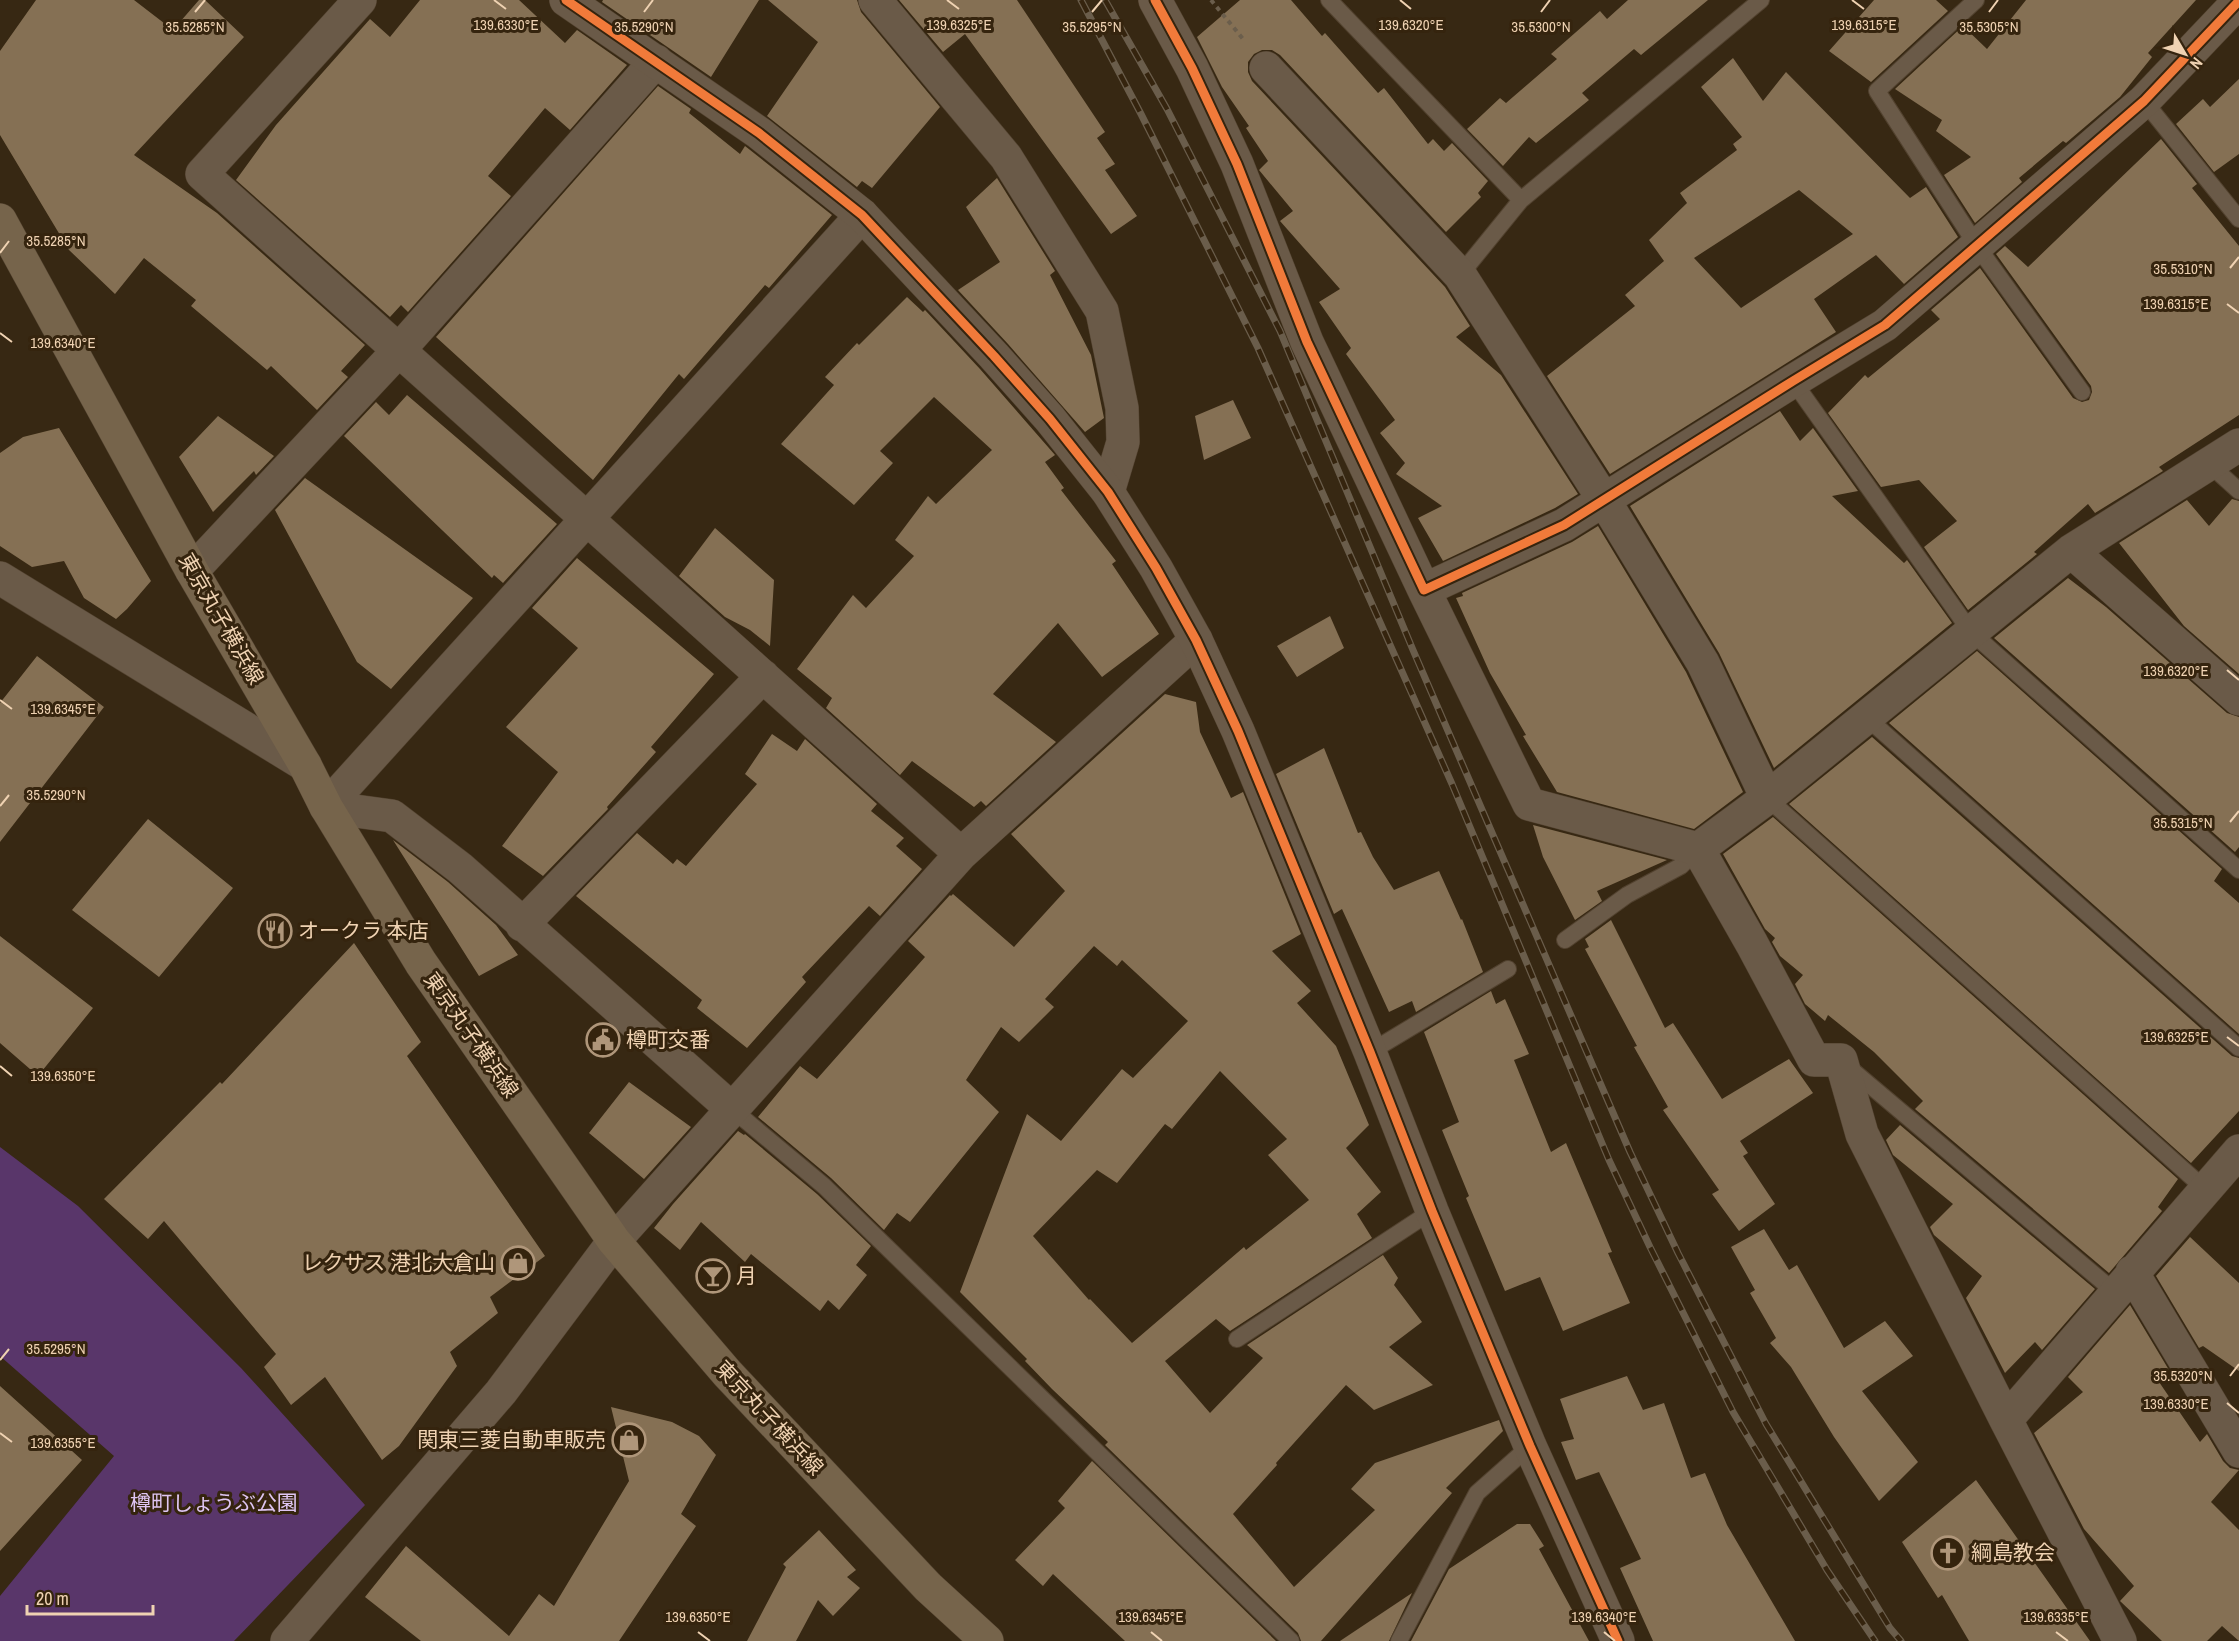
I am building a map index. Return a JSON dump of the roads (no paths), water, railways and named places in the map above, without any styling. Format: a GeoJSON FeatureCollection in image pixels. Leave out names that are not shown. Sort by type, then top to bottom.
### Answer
{"type":"FeatureCollection","features":[{"type":"Feature","properties":{"kind":"main road","name":"東京丸子横浜線"},"geometry":{"type":"LineString","coordinates":[[0,220],[192,572],[305,765],[326,807],[421,963],[614,1240],[727,1373],[792,1443],[928,1587],[987,1641]]}},
{"type":"Feature","properties":{"kind":"street"},"geometry":{"type":"LineString","coordinates":[[360,0],[202,174],[961,854]]}},
{"type":"Feature","properties":{"kind":"street"},"geometry":{"type":"LineString","coordinates":[[566,0],[759,133],[862,215],[1050,419],[1108,492],[1156,568],[1196,640],[1238,731],[1370,1052],[1432,1211],[1530,1446],[1618,1641]]}},
{"type":"Feature","properties":{"kind":"street"},"geometry":{"type":"LineString","coordinates":[[875,0],[1006,157],[1102,311],[1122,408],[1123,442],[1108,492]]}},
{"type":"Feature","properties":{"kind":"street"},"geometry":{"type":"LineString","coordinates":[[1155,0],[1237,164],[1307,342],[1424,590],[1529,804],[1698,849],[1814,1060],[1841,1060],[1862,1134],[2120,1641]]}},
{"type":"Feature","properties":{"kind":"street"},"geometry":{"type":"LineString","coordinates":[[1424,590],[1564,525],[1886,324],[2144,101],[2239,1]]}},
{"type":"Feature","properties":{"kind":"street"},"geometry":{"type":"LineString","coordinates":[[192,572],[399,350],[656,61]]}},
{"type":"Feature","properties":{"kind":"street"},"geometry":{"type":"LineString","coordinates":[[1266,68],[1460,275],[1604,500],[1703,663],[1767,798]]}},
{"type":"Feature","properties":{"kind":"street"},"geometry":{"type":"LineString","coordinates":[[326,807],[862,215]]}},
{"type":"Feature","properties":{"kind":"street"},"geometry":{"type":"LineString","coordinates":[[1698,849],[1767,798],[2071,551],[2239,445]]}},
{"type":"Feature","properties":{"kind":"street"},"geometry":{"type":"LineString","coordinates":[[2071,551],[2239,699]]}},
{"type":"Feature","properties":{"kind":"street"},"geometry":{"type":"LineString","coordinates":[[0,578],[305,765]]}},
{"type":"Feature","properties":{"kind":"street"},"geometry":{"type":"LineString","coordinates":[[287,1641],[501,1392],[614,1240],[961,854],[1196,640]]}},
{"type":"Feature","properties":{"kind":"street"},"geometry":{"type":"LineString","coordinates":[[522,926],[763,676]]}},
{"type":"Feature","properties":{"kind":"street"},"geometry":{"type":"LineString","coordinates":[[326,807],[392,816],[460,868],[522,926],[732,1109]]}},
{"type":"Feature","properties":{"kind":"street"},"geometry":{"type":"LineString","coordinates":[[2006,1420],[2239,1151]]}},
{"type":"Feature","properties":{"kind":"street"},"geometry":{"type":"LineString","coordinates":[[2124,1283],[2239,1451]]}},
{"type":"Feature","properties":{"kind":"lane"},"geometry":{"type":"LineString","coordinates":[[1329,0],[1521,200]]}},
{"type":"Feature","properties":{"kind":"lane"},"geometry":{"type":"LineString","coordinates":[[1460,275],[1521,200],[1761,0]]}},
{"type":"Feature","properties":{"kind":"lane"},"geometry":{"type":"LineString","coordinates":[[1976,0],[1876,91],[1977,246],[2082,392]]}},
{"type":"Feature","properties":{"kind":"lane"},"geometry":{"type":"LineString","coordinates":[[2144,101],[2239,219]]}},
{"type":"Feature","properties":{"kind":"lane"},"geometry":{"type":"LineString","coordinates":[[1792,381],[1971,632],[2239,870]]}},
{"type":"Feature","properties":{"kind":"lane"},"geometry":{"type":"LineString","coordinates":[[2208,463],[2239,491]]}},
{"type":"Feature","properties":{"kind":"lane"},"geometry":{"type":"LineString","coordinates":[[1866,717],[2239,1048]]}},
{"type":"Feature","properties":{"kind":"lane"},"geometry":{"type":"LineString","coordinates":[[1767,798],[2205,1189]]}},
{"type":"Feature","properties":{"kind":"lane"},"geometry":{"type":"LineString","coordinates":[[1564,940],[1627,895],[1681,866],[1698,849]]}},
{"type":"Feature","properties":{"kind":"lane"},"geometry":{"type":"LineString","coordinates":[[1370,1052],[1508,969]]}},
{"type":"Feature","properties":{"kind":"lane"},"geometry":{"type":"LineString","coordinates":[[1841,1060],[2124,1283]]}},
{"type":"Feature","properties":{"kind":"lane"},"geometry":{"type":"LineString","coordinates":[[732,1109],[824,1186],[1291,1641]]}},
{"type":"Feature","properties":{"kind":"lane"},"geometry":{"type":"LineString","coordinates":[[1237,1339],[1432,1211]]}},
{"type":"Feature","properties":{"kind":"lane"},"geometry":{"type":"LineString","coordinates":[[1400,1641],[1477,1493],[1530,1446]]}},
{"type":"Feature","properties":{"kind":"railway"},"geometry":{"type":"LineString","coordinates":[[1081,0],[1258,348],[1452,784],[1609,1160],[1650,1247],[1733,1412],[1827,1570],[1875,1641]]}},
{"type":"Feature","properties":{"kind":"railway"},"geometry":{"type":"LineString","coordinates":[[1105,0],[1167,109],[1280,331],[1413,650],[1630,1152],[1678,1253],[1766,1424],[1890,1628],[1901,1641]]}},
{"type":"Feature","properties":{"kind":"place","name":"オークラ 本店"},"geometry":{"type":"Point","coordinates":[275,931]}},
{"type":"Feature","properties":{"kind":"place","name":"樽町交番"},"geometry":{"type":"Point","coordinates":[603,1040]}},
{"type":"Feature","properties":{"kind":"place","name":"レクサス 港北大倉山"},"geometry":{"type":"Point","coordinates":[518,1263]}},
{"type":"Feature","properties":{"kind":"place","name":"月"},"geometry":{"type":"Point","coordinates":[713,1276]}},
{"type":"Feature","properties":{"kind":"place","name":"関東三菱自動車販売"},"geometry":{"type":"Point","coordinates":[629,1440]}},
{"type":"Feature","properties":{"kind":"place","name":"綱島教会"},"geometry":{"type":"Point","coordinates":[1948,1553]}},
{"type":"Feature","properties":{"kind":"park label","name":"樽町しょうぶ公園"},"geometry":{"type":"Point","coordinates":[214,1503]}}]}
